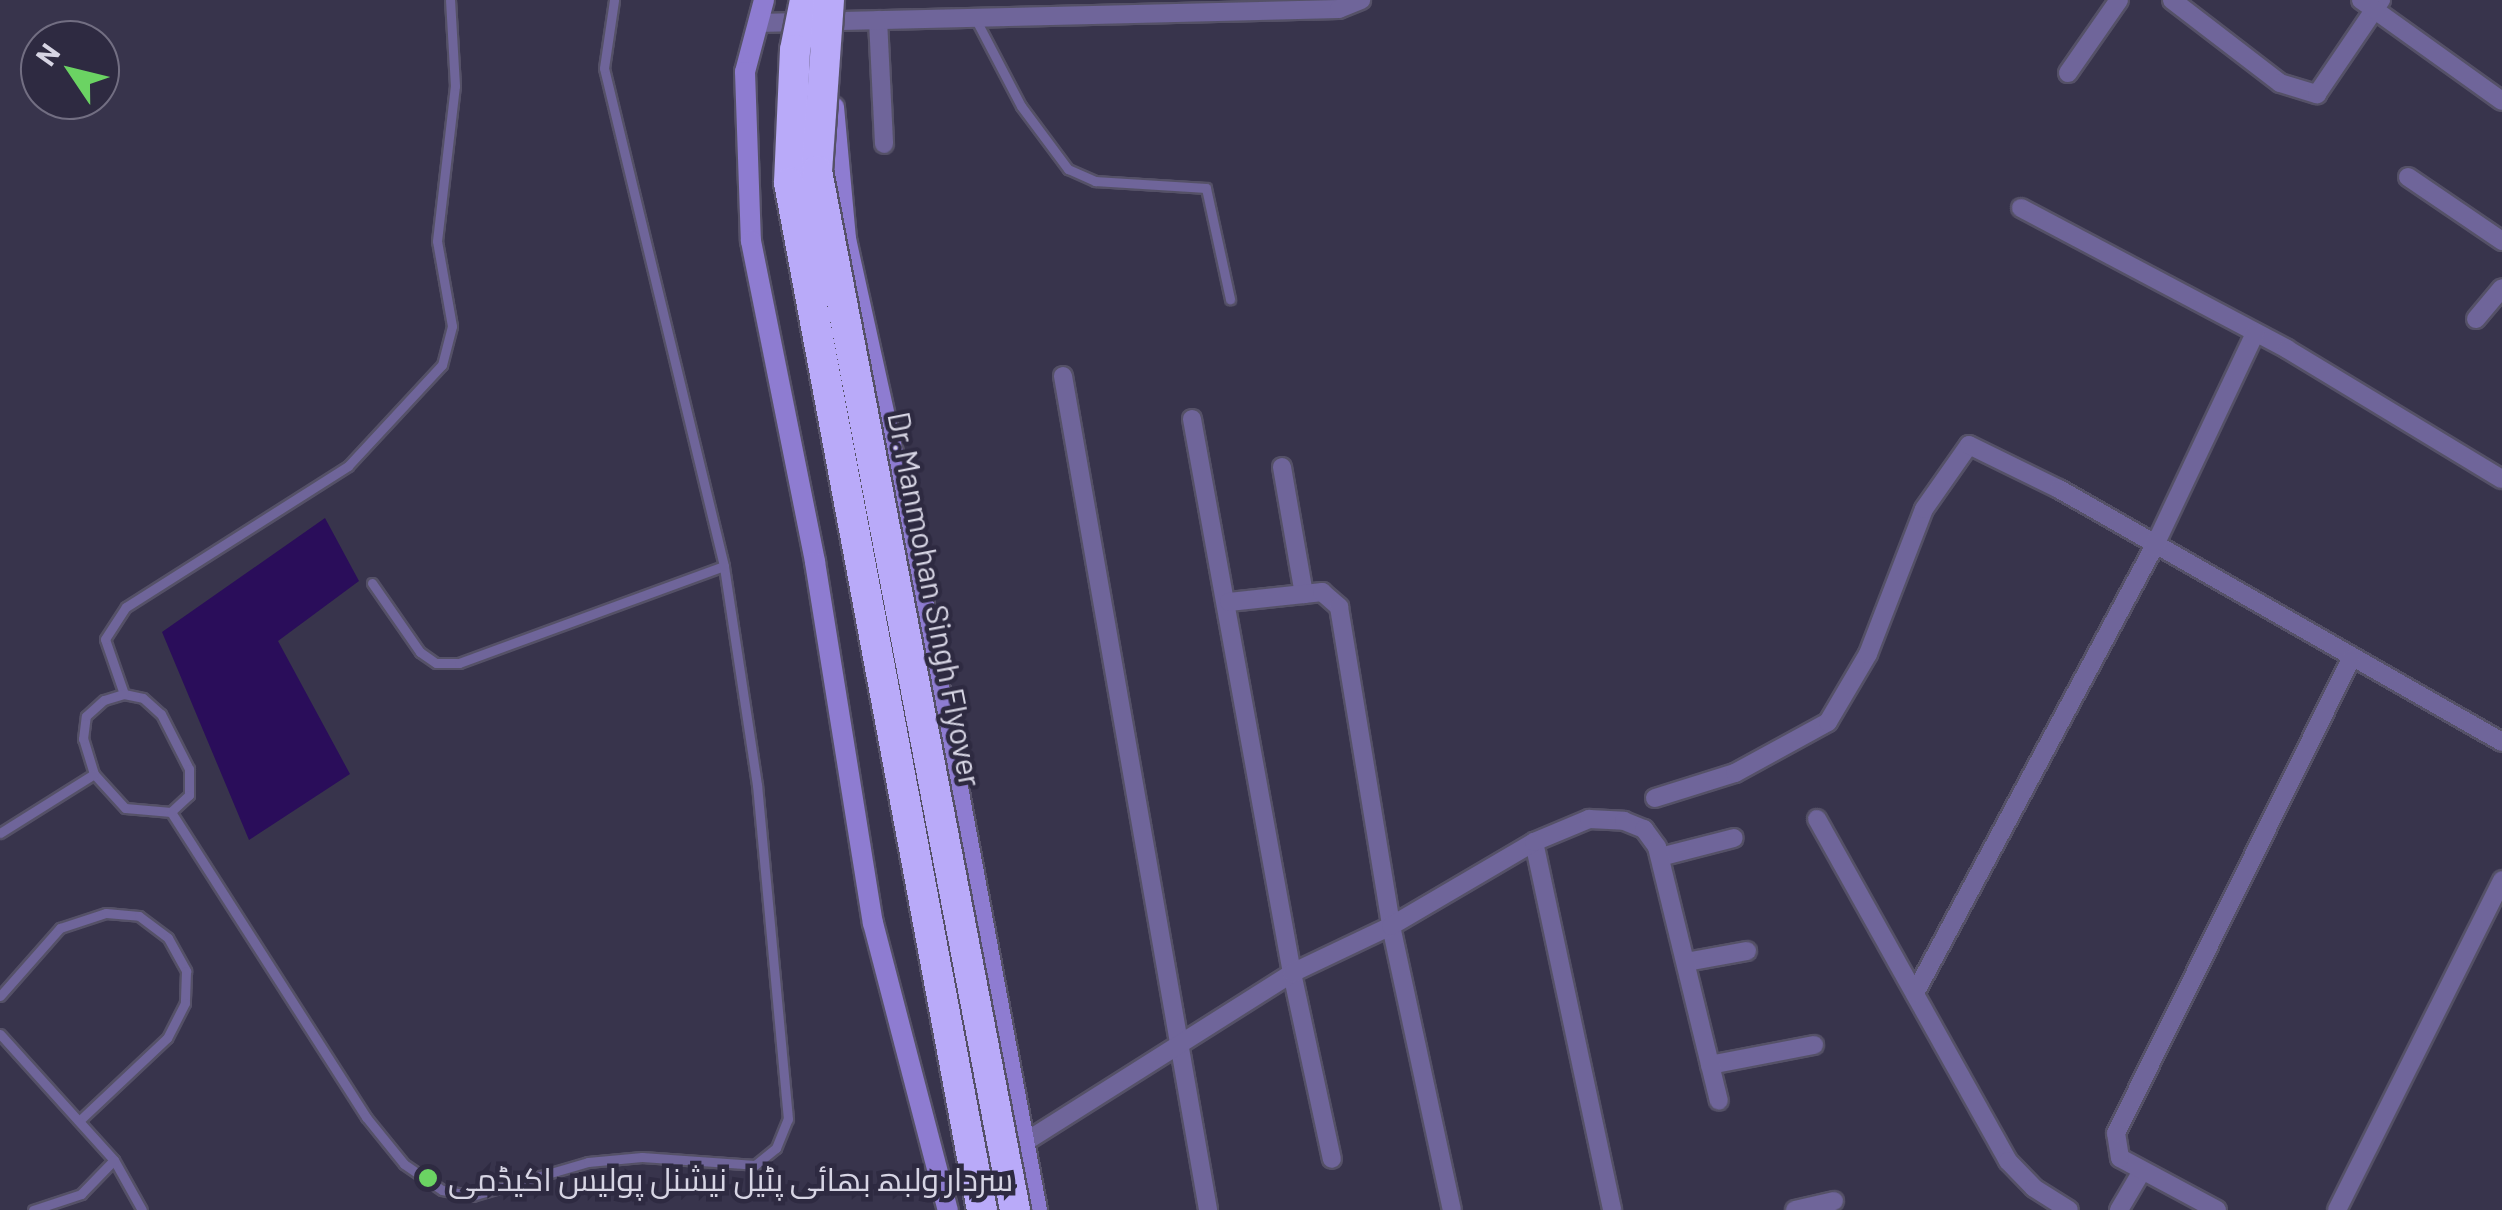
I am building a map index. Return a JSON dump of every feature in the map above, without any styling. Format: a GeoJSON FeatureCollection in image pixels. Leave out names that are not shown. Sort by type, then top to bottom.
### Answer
{"type":"FeatureCollection","features":[{"type":"Feature","properties":{"kind":"highway","name":"Dr.Manmohan Singh Flyover"},"geometry":{"type":"LineString","coordinates":[[805,0],[795,50],[790,183],[982,1210]]}},
{"type":"Feature","properties":{"kind":"highway","name":"Dr.Manmohan Singh Flyover"},"geometry":{"type":"LineString","coordinates":[[832,11],[817,171],[1015,1210]]}},
{"type":"Feature","properties":{"kind":"street"},"geometry":{"type":"LineString","coordinates":[[764,0],[745,72],[754,258],[815,562],[873,923],[948,1210]]}},
{"type":"Feature","properties":{"kind":"street"},"geometry":{"type":"LineString","coordinates":[[840,0],[832,11],[833,119],[846,240],[909,525],[1037,1210]]}},
{"type":"Feature","properties":{"kind":"street"},"geometry":{"type":"LineString","coordinates":[[758,23],[832,11],[878,20],[975,18],[1339,9],[1360,0]]}},
{"type":"Feature","properties":{"kind":"street"},"geometry":{"type":"LineString","coordinates":[[2068,74],[2119,0]]}},
{"type":"Feature","properties":{"kind":"street"},"geometry":{"type":"LineString","coordinates":[[2172,0],[2300,94],[2317,94],[2331,82],[2372,4],[2502,101]]}},
{"type":"Feature","properties":{"kind":"street"},"geometry":{"type":"LineString","coordinates":[[878,20],[884,144]]}},
{"type":"Feature","properties":{"kind":"street"},"geometry":{"type":"LineString","coordinates":[[2408,177],[2502,242]]}},
{"type":"Feature","properties":{"kind":"street"},"geometry":{"type":"LineString","coordinates":[[2022,208],[2256,333],[2502,479]]}},
{"type":"Feature","properties":{"kind":"street"},"geometry":{"type":"LineString","coordinates":[[2476,319],[2502,288]]}},
{"type":"Feature","properties":{"kind":"street"},"geometry":{"type":"LineString","coordinates":[[1915,993],[2154,546],[2256,333]]}},
{"type":"Feature","properties":{"kind":"street"},"geometry":{"type":"LineString","coordinates":[[1063,376],[1182,1041],[1208,1210]]}},
{"type":"Feature","properties":{"kind":"street"},"geometry":{"type":"LineString","coordinates":[[1192,419],[1292,973],[1332,1159]]}},
{"type":"Feature","properties":{"kind":"street"},"geometry":{"type":"LineString","coordinates":[[1655,798],[1735,773],[1828,722],[1868,654],[1924,510],[1970,445],[2502,742]]}},
{"type":"Feature","properties":{"kind":"street"},"geometry":{"type":"LineString","coordinates":[[1282,467],[1304,594]]}},
{"type":"Feature","properties":{"kind":"street"},"geometry":{"type":"LineString","coordinates":[[1228,602],[1322,592],[1339,607],[1391,926],[1452,1210]]}},
{"type":"Feature","properties":{"kind":"street"},"geometry":{"type":"LineString","coordinates":[[2216,1210],[2120,1158],[2116,1133],[2351,659]]}},
{"type":"Feature","properties":{"kind":"street"},"geometry":{"type":"LineString","coordinates":[[942,1188],[1026,1142],[1292,973],[1391,926],[1534,842],[1590,819],[1624,821],[1644,830],[1660,857],[1719,1101]]}},
{"type":"Feature","properties":{"kind":"street"},"geometry":{"type":"LineString","coordinates":[[1816,819],[2018,1175],[2070,1210]]}},
{"type":"Feature","properties":{"kind":"street"},"geometry":{"type":"LineString","coordinates":[[1660,857],[1734,838]]}},
{"type":"Feature","properties":{"kind":"street"},"geometry":{"type":"LineString","coordinates":[[1534,842],[1612,1210]]}},
{"type":"Feature","properties":{"kind":"street"},"geometry":{"type":"LineString","coordinates":[[2337,1210],[2502,880]]}},
{"type":"Feature","properties":{"kind":"street"},"geometry":{"type":"LineString","coordinates":[[1686,962],[1747,951]]}},
{"type":"Feature","properties":{"kind":"street"},"geometry":{"type":"LineString","coordinates":[[1710,1065],[1814,1044]]}},
{"type":"Feature","properties":{"kind":"street"},"geometry":{"type":"LineString","coordinates":[[2119,1210],[2142,1171]]}},
{"type":"Feature","properties":{"kind":"street"},"geometry":{"type":"LineString","coordinates":[[1795,1210],[1834,1200]]}},
{"type":"Feature","properties":{"kind":"lane"},"geometry":{"type":"LineString","coordinates":[[124,694],[105,639],[126,607],[348,466],[442,365],[452,326],[437,241],[455,86],[450,0]]}},
{"type":"Feature","properties":{"kind":"lane"},"geometry":{"type":"LineString","coordinates":[[171,812],[366,1117],[404,1164],[442,1190],[472,1196],[588,1162],[642,1157],[755,1164],[776,1148],[788,1119],[756,785],[724,566],[604,68],[614,0]]}},
{"type":"Feature","properties":{"kind":"lane"},"geometry":{"type":"LineString","coordinates":[[975,18],[1021,106],[1068,169],[1096,182],[1206,188],[1230,299]]}},
{"type":"Feature","properties":{"kind":"lane"},"geometry":{"type":"LineString","coordinates":[[372,584],[420,652],[436,663],[459,664],[724,566]]}},
{"type":"Feature","properties":{"kind":"lane"},"geometry":{"type":"LineString","coordinates":[[124,694],[143,698],[160,714],[189,770],[189,795],[171,812],[125,808],[94,774],[83,739],[86,716],[104,700],[124,694]]}},
{"type":"Feature","properties":{"kind":"lane"},"geometry":{"type":"LineString","coordinates":[[0,833],[94,774]]}},
{"type":"Feature","properties":{"kind":"lane"},"geometry":{"type":"LineString","coordinates":[[0,996],[60,928],[106,913],[139,916],[168,938],[186,971],[185,1003],[167,1038],[78,1122]]}},
{"type":"Feature","properties":{"kind":"lane"},"geometry":{"type":"LineString","coordinates":[[0,1034],[114,1160],[142,1210]]}},
{"type":"Feature","properties":{"kind":"lane"},"geometry":{"type":"LineString","coordinates":[[33,1210],[81,1194],[114,1160]]}},
{"type":"Feature","properties":{"kind":"shaded area"},"geometry":{"type":"Polygon","coordinates":[[[325,518],[359,581],[278,641],[350,774],[249,840],[162,632],[325,518]]]}},
{"type":"Feature","properties":{"kind":"place","name":"سردار ولبھ بھائی پٹیل نیشنل پولیس اکیڈمی"},"geometry":{"type":"Point","coordinates":[428,1178]}}]}
